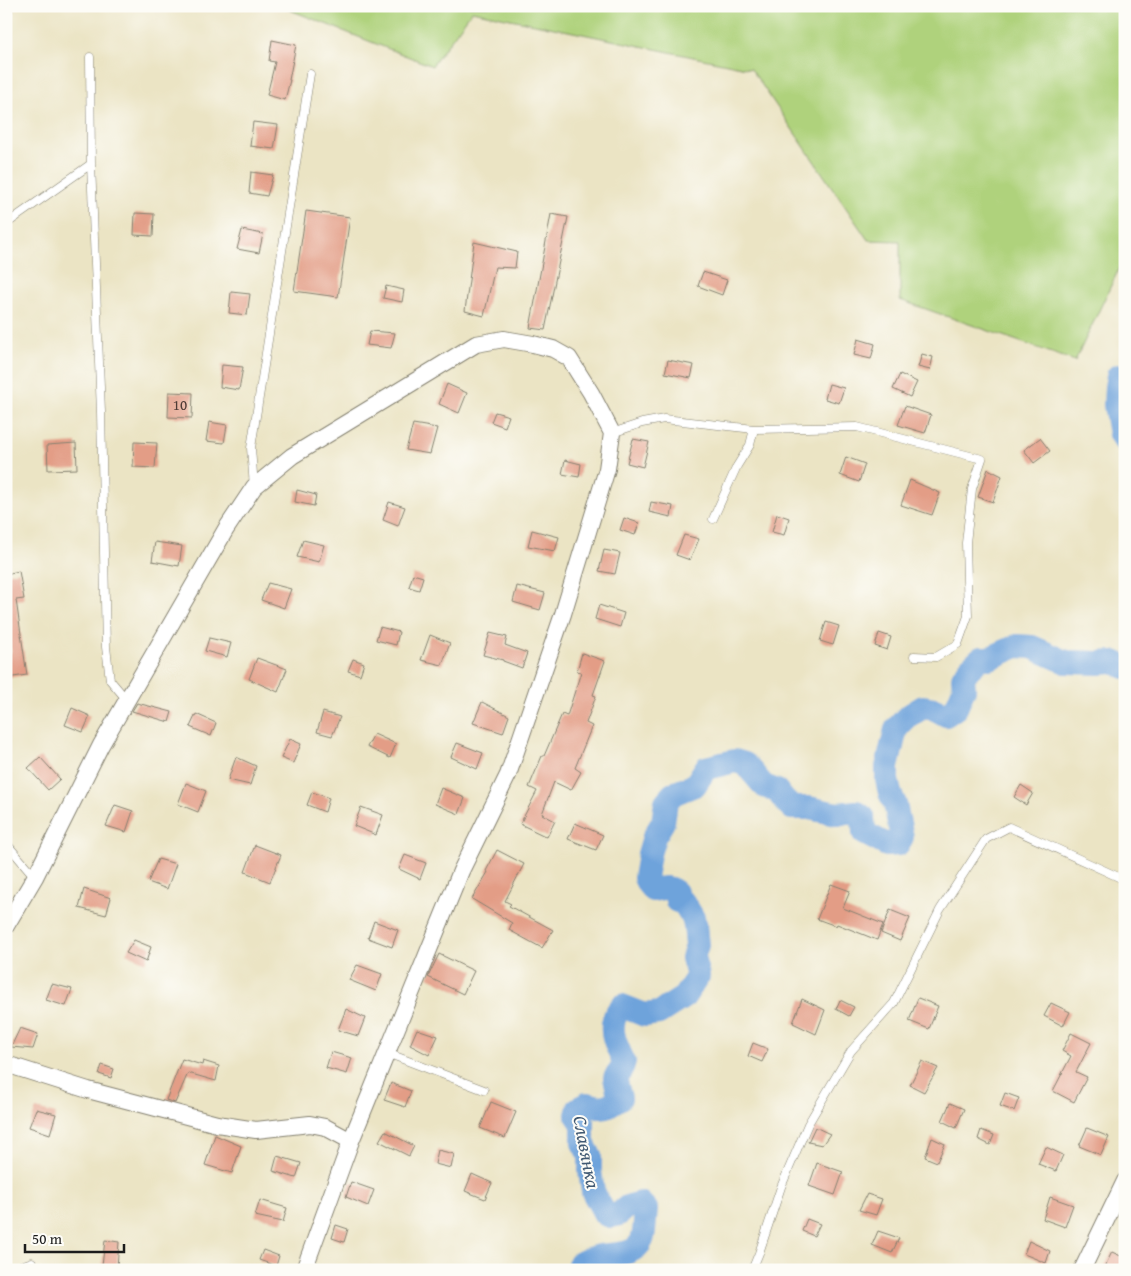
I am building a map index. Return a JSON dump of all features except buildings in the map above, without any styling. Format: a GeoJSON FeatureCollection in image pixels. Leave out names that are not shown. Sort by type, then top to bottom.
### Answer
{"type":"FeatureCollection","features":[{"type":"Feature","properties":{"kind":"street"},"geometry":{"type":"LineString","coordinates":[[6,926],[35,877],[101,745],[226,529],[254,487],[292,456],[476,344],[504,339],[553,349],[570,358],[612,433],[607,469],[562,614],[508,775],[461,871],[351,1141],[304,1270]]}},
{"type":"Feature","properties":{"kind":"street"},"geometry":{"type":"LineString","coordinates":[[6,1064],[88,1090],[217,1124],[256,1130],[310,1124],[325,1127],[351,1141]]}},
{"type":"Feature","properties":{"kind":"street"},"geometry":{"type":"LineString","coordinates":[[1082,1270],[1125,1181]]}},
{"type":"Feature","properties":{"kind":"lane"},"geometry":{"type":"LineString","coordinates":[[90,57],[91,164],[101,412],[106,647],[110,680],[127,700]]}},
{"type":"Feature","properties":{"kind":"lane"},"geometry":{"type":"LineString","coordinates":[[254,487],[251,448],[310,74]]}},
{"type":"Feature","properties":{"kind":"lane"},"geometry":{"type":"LineString","coordinates":[[6,224],[91,164]]}},
{"type":"Feature","properties":{"kind":"lane"},"geometry":{"type":"LineString","coordinates":[[612,433],[642,423],[664,419],[754,429],[857,427],[982,460],[972,489],[966,543],[968,616],[958,644],[936,657],[914,656]]}},
{"type":"Feature","properties":{"kind":"lane"},"geometry":{"type":"LineString","coordinates":[[713,518],[736,466],[750,445],[754,429]]}},
{"type":"Feature","properties":{"kind":"lane"},"geometry":{"type":"LineString","coordinates":[[752,1270],[781,1187],[808,1124],[851,1051],[894,1003],[940,910],[986,839],[1009,827],[1125,880]]}},
{"type":"Feature","properties":{"kind":"lane"},"geometry":{"type":"LineString","coordinates":[[6,842],[35,877]]}},
{"type":"Feature","properties":{"kind":"lane"},"geometry":{"type":"LineString","coordinates":[[387,1053],[484,1090]]}},
{"type":"Feature","properties":{"kind":"lane"},"geometry":{"type":"LineString","coordinates":[[10,1270],[32,1262]]}},
{"type":"Feature","properties":{"kind":"green space"},"geometry":{"type":"Polygon","coordinates":[[[280,6],[1125,6],[1125,256],[1075,361],[900,300],[900,241],[868,240],[751,69],[472,11],[432,66],[280,6]]]}},
{"type":"Feature","properties":{"kind":"waterway","name":"Славянка"},"geometry":{"type":"LineString","coordinates":[[1125,376],[1118,376],[1115,405],[1120,434],[1125,441]]}},
{"type":"Feature","properties":{"kind":"waterway","name":"Славянка"},"geometry":{"type":"LineString","coordinates":[[577,1270],[580,1263],[591,1258],[621,1254],[633,1250],[642,1240],[644,1233],[646,1209],[640,1203],[627,1207],[619,1214],[611,1216],[605,1214],[593,1192],[590,1156],[583,1143],[583,1124],[577,1115],[579,1108],[587,1104],[599,1107],[607,1106],[620,1098],[615,1078],[624,1062],[613,1034],[614,1019],[622,1006],[645,1015],[659,1013],[684,997],[698,976],[693,958],[697,945],[693,918],[684,903],[677,901],[676,892],[668,888],[653,890],[645,878],[654,837],[663,822],[666,802],[673,794],[695,785],[706,768],[735,761],[745,764],[764,786],[777,791],[792,808],[809,808],[837,814],[856,812],[863,817],[864,833],[887,845],[898,844],[902,837],[895,804],[887,780],[887,767],[896,729],[907,717],[923,707],[935,709],[946,715],[956,708],[964,689],[963,677],[981,658],[990,658],[1017,646],[1032,647],[1066,662],[1114,662],[1125,667]]}}]}
